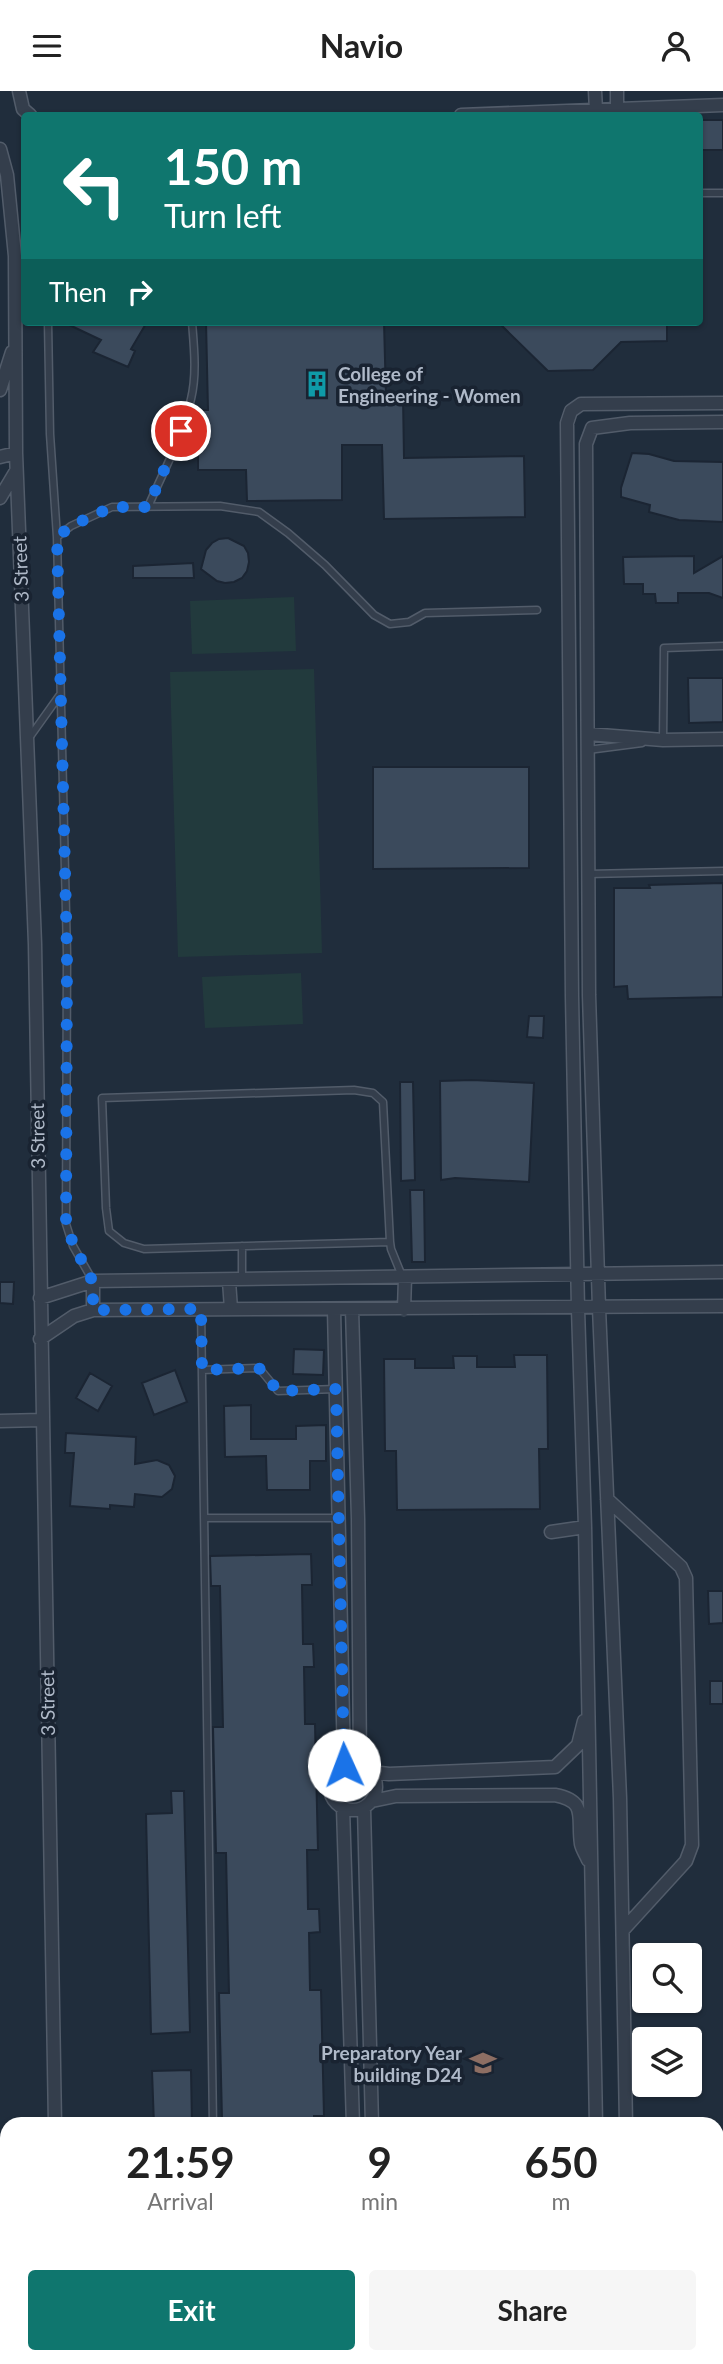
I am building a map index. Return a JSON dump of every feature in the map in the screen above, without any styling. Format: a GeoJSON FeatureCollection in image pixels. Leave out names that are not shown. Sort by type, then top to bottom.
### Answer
{"type":"FeatureCollection","features":[{"type":"Feature","properties":{"kind":"street"},"geometry":{"type":"LineString","coordinates":[[19,91],[23,109],[26,112]]}},
{"type":"Feature","properties":{"kind":"street"},"geometry":{"type":"LineString","coordinates":[[596,91],[596,110]]}},
{"type":"Feature","properties":{"kind":"street"},"geometry":{"type":"LineString","coordinates":[[617,91],[617,109]]}},
{"type":"Feature","properties":{"kind":"street"},"geometry":{"type":"LineString","coordinates":[[542,112],[723,106]]}},
{"type":"Feature","properties":{"kind":"street","name":"3 Street"},"geometry":{"type":"LineString","coordinates":[[0,149],[7,175],[15,256],[16,470],[35,944],[55,2117]]}},
{"type":"Feature","properties":{"kind":"street"},"geometry":{"type":"LineString","coordinates":[[0,390],[16,342]]}},
{"type":"Feature","properties":{"kind":"street"},"geometry":{"type":"LineString","coordinates":[[596,2117],[586,1527],[577,1274],[572,996],[567,423],[571,411],[581,404],[723,403]]}},
{"type":"Feature","properties":{"kind":"street"},"geometry":{"type":"LineString","coordinates":[[571,411],[592,428],[630,423],[723,422]]}},
{"type":"Feature","properties":{"kind":"street"},"geometry":{"type":"LineString","coordinates":[[592,428],[586,444],[589,995],[620,1798],[626,2117]]}},
{"type":"Feature","properties":{"kind":"street"},"geometry":{"type":"LineString","coordinates":[[0,457],[16,453]]}},
{"type":"Feature","properties":{"kind":"street"},"geometry":{"type":"LineString","coordinates":[[0,498],[16,470]]}},
{"type":"Feature","properties":{"kind":"street"},"geometry":{"type":"LineString","coordinates":[[589,734],[663,740]]}},
{"type":"Feature","properties":{"kind":"street"},"geometry":{"type":"LineString","coordinates":[[569,749],[588,750]]}},
{"type":"Feature","properties":{"kind":"street"},"geometry":{"type":"LineString","coordinates":[[572,996],[589,995]]}},
{"type":"Feature","properties":{"kind":"street"},"geometry":{"type":"LineString","coordinates":[[40,1298],[93,1282],[723,1272]]}},
{"type":"Feature","properties":{"kind":"street"},"geometry":{"type":"LineString","coordinates":[[404,1278],[404,1309]]}},
{"type":"Feature","properties":{"kind":"street"},"geometry":{"type":"LineString","coordinates":[[231,1309],[236,1281]]}},
{"type":"Feature","properties":{"kind":"street"},"geometry":{"type":"LineString","coordinates":[[93,1282],[93,1310]]}},
{"type":"Feature","properties":{"kind":"street"},"geometry":{"type":"LineString","coordinates":[[40,1339],[74,1316],[93,1310],[723,1306]]}},
{"type":"Feature","properties":{"kind":"street"},"geometry":{"type":"LineString","coordinates":[[334,1309],[344,1765]]}},
{"type":"Feature","properties":{"kind":"street"},"geometry":{"type":"LineString","coordinates":[[352,1309],[358,1519],[360,1765]]}},
{"type":"Feature","properties":{"kind":"street"},"geometry":{"type":"LineString","coordinates":[[0,1421],[41,1420]]}},
{"type":"Feature","properties":{"kind":"street"},"geometry":{"type":"LineString","coordinates":[[607,1499],[681,1567],[686,1578],[692,1845],[686,1861],[623,1930]]}},
{"type":"Feature","properties":{"kind":"street"},"geometry":{"type":"LineString","coordinates":[[551,1532],[586,1527]]}},
{"type":"Feature","properties":{"kind":"street"},"geometry":{"type":"LineString","coordinates":[[588,1707],[578,1745],[555,1767],[389,1773],[372,1772],[360,1765],[344,1765],[335,1772],[330,1781],[330,1792],[343,1808],[354,1810],[396,1796],[569,1797],[578,1806],[581,1845],[591,1866]]}},
{"type":"Feature","properties":{"kind":"street"},"geometry":{"type":"LineString","coordinates":[[372,1772],[376,1781],[376,1792],[368,1804],[372,2117]]}},
{"type":"Feature","properties":{"kind":"street"},"geometry":{"type":"LineString","coordinates":[[343,1808],[353,2117]]}},
{"type":"Feature","properties":{"kind":"lane"},"geometry":{"type":"LineString","coordinates":[[703,193],[723,193]]}},
{"type":"Feature","properties":{"kind":"lane"},"geometry":{"type":"LineString","coordinates":[[48,326],[50,434],[57,537],[67,954],[66,1224],[93,1282]]}},
{"type":"Feature","properties":{"kind":"lane"},"geometry":{"type":"LineString","coordinates":[[148,507],[181,431],[191,399],[195,360],[192,326]]}},
{"type":"Feature","properties":{"kind":"lane"},"geometry":{"type":"LineString","coordinates":[[57,537],[71,526],[112,507],[220,506],[259,512],[325,565],[374,615],[390,624],[408,622],[425,613],[537,610]]}},
{"type":"Feature","properties":{"kind":"lane"},"geometry":{"type":"LineString","coordinates":[[663,740],[664,648],[723,646]]}},
{"type":"Feature","properties":{"kind":"lane"},"geometry":{"type":"LineString","coordinates":[[27,742],[60,694]]}},
{"type":"Feature","properties":{"kind":"lane"},"geometry":{"type":"LineString","coordinates":[[588,750],[663,740],[723,739]]}},
{"type":"Feature","properties":{"kind":"lane"},"geometry":{"type":"LineString","coordinates":[[588,874],[723,871]]}},
{"type":"Feature","properties":{"kind":"lane"},"geometry":{"type":"LineString","coordinates":[[390,1242],[144,1249],[124,1243],[109,1231],[102,1098],[354,1090],[373,1093],[383,1102],[390,1242],[404,1278]]}},
{"type":"Feature","properties":{"kind":"lane"},"geometry":{"type":"LineString","coordinates":[[236,1281],[242,1246]]}},
{"type":"Feature","properties":{"kind":"lane"},"geometry":{"type":"LineString","coordinates":[[201,1309],[213,2117]]}},
{"type":"Feature","properties":{"kind":"lane"},"geometry":{"type":"LineString","coordinates":[[202,1370],[259,1368],[278,1391],[336,1389]]}},
{"type":"Feature","properties":{"kind":"lane"},"geometry":{"type":"LineString","coordinates":[[204,1518],[339,1518]]}},
{"type":"Feature","properties":{"kind":"green space"},"geometry":{"type":"Polygon","coordinates":[[[294,597],[296,651],[192,654],[190,601],[294,597]]]}},
{"type":"Feature","properties":{"kind":"green space"},"geometry":{"type":"Polygon","coordinates":[[[314,669],[322,953],[178,957],[170,672],[314,669]]]}},
{"type":"Feature","properties":{"kind":"green space"},"geometry":{"type":"Polygon","coordinates":[[[301,973],[303,1024],[205,1028],[202,977],[301,973]]]}},
{"type":"Feature","properties":{"kind":"building"},"geometry":{"type":"Polygon","coordinates":[[[703,120],[723,120],[723,150],[703,150],[703,120]]]}},
{"type":"Feature","properties":{"kind":"building"},"geometry":{"type":"Polygon","coordinates":[[[71,326],[145,326],[131,349],[135,351],[128,367],[93,352],[101,340],[71,326]]]}},
{"type":"Feature","properties":{"kind":"building"},"geometry":{"type":"Polygon","coordinates":[[[206,326],[384,326],[386,396],[403,396],[404,458],[524,456],[525,517],[384,519],[382,445],[342,445],[342,500],[247,501],[246,470],[198,470],[198,410],[208,410],[206,326]]]}},
{"type":"Feature","properties":{"kind":"building"},"geometry":{"type":"Polygon","coordinates":[[[502,326],[667,326],[667,341],[621,342],[593,370],[548,371],[502,326]]]}},
{"type":"Feature","properties":{"kind":"building"},"geometry":{"type":"Polygon","coordinates":[[[632,453],[649,454],[674,461],[723,462],[723,522],[679,520],[649,512],[650,505],[621,497],[621,488],[632,453]]]}},
{"type":"Feature","properties":{"kind":"building"},"geometry":{"type":"Polygon","coordinates":[[[228,538],[244,546],[249,562],[242,578],[225,583],[217,581],[201,569],[206,550],[212,543],[228,538]]]}},
{"type":"Feature","properties":{"kind":"building"},"geometry":{"type":"Polygon","coordinates":[[[694,556],[694,573],[723,556],[723,598],[709,593],[678,593],[678,603],[656,603],[655,594],[643,594],[643,584],[624,584],[623,557],[694,556]]]}},
{"type":"Feature","properties":{"kind":"building"},"geometry":{"type":"Polygon","coordinates":[[[193,563],[194,578],[133,578],[133,566],[193,563]]]}},
{"type":"Feature","properties":{"kind":"building"},"geometry":{"type":"Polygon","coordinates":[[[688,678],[723,678],[723,722],[689,723],[688,678]]]}},
{"type":"Feature","properties":{"kind":"building"},"geometry":{"type":"Polygon","coordinates":[[[373,767],[529,767],[529,868],[373,869],[373,767]]]}},
{"type":"Feature","properties":{"kind":"building"},"geometry":{"type":"Polygon","coordinates":[[[723,883],[723,997],[628,999],[627,986],[614,987],[614,888],[723,883]]]}},
{"type":"Feature","properties":{"kind":"building"},"geometry":{"type":"Polygon","coordinates":[[[529,1016],[544,1016],[543,1038],[527,1037],[529,1016]]]}},
{"type":"Feature","properties":{"kind":"building"},"geometry":{"type":"Polygon","coordinates":[[[440,1081],[534,1083],[529,1182],[455,1178],[441,1180],[440,1081]]]}},
{"type":"Feature","properties":{"kind":"building"},"geometry":{"type":"Polygon","coordinates":[[[400,1082],[413,1082],[415,1180],[401,1181],[400,1082]]]}},
{"type":"Feature","properties":{"kind":"building"},"geometry":{"type":"Polygon","coordinates":[[[410,1190],[424,1190],[425,1262],[412,1262],[410,1190]]]}},
{"type":"Feature","properties":{"kind":"building"},"geometry":{"type":"Polygon","coordinates":[[[0,1282],[14,1282],[13,1304],[0,1303],[0,1282]]]}},
{"type":"Feature","properties":{"kind":"building"},"geometry":{"type":"Polygon","coordinates":[[[294,1349],[324,1350],[323,1375],[293,1374],[294,1349]]]}},
{"type":"Feature","properties":{"kind":"building"},"geometry":{"type":"Polygon","coordinates":[[[514,1355],[547,1355],[548,1449],[539,1449],[540,1509],[397,1510],[396,1451],[385,1451],[384,1359],[415,1359],[415,1368],[454,1368],[453,1356],[477,1356],[477,1367],[515,1367],[514,1355]]]}},
{"type":"Feature","properties":{"kind":"building"},"geometry":{"type":"Polygon","coordinates":[[[175,1370],[187,1402],[154,1415],[142,1383],[175,1370]]]}},
{"type":"Feature","properties":{"kind":"building"},"geometry":{"type":"Polygon","coordinates":[[[90,1373],[112,1386],[98,1411],[76,1398],[90,1373]]]}},
{"type":"Feature","properties":{"kind":"building"},"geometry":{"type":"Polygon","coordinates":[[[251,1405],[251,1439],[296,1439],[296,1426],[326,1425],[326,1461],[310,1461],[310,1490],[267,1490],[266,1456],[225,1457],[224,1406],[251,1405]]]}},
{"type":"Feature","properties":{"kind":"building"},"geometry":{"type":"Polygon","coordinates":[[[66,1433],[136,1437],[135,1464],[157,1460],[169,1465],[175,1476],[172,1489],[162,1497],[135,1494],[134,1507],[110,1505],[110,1509],[70,1506],[74,1453],[65,1453],[66,1433]]]}},
{"type":"Feature","properties":{"kind":"building"},"geometry":{"type":"Polygon","coordinates":[[[311,1554],[312,1585],[302,1585],[303,1644],[313,1644],[314,1667],[304,1667],[305,1724],[315,1724],[318,1850],[307,1850],[308,1909],[319,1909],[320,1932],[309,1933],[310,1990],[321,1990],[324,2116],[222,2117],[219,1993],[229,1993],[226,1853],[216,1853],[213,1727],[223,1727],[220,1586],[211,1586],[210,1556],[311,1554]]]}},
{"type":"Feature","properties":{"kind":"building"},"geometry":{"type":"Polygon","coordinates":[[[708,1591],[723,1591],[723,1623],[709,1624],[708,1591]]]}},
{"type":"Feature","properties":{"kind":"building"},"geometry":{"type":"Polygon","coordinates":[[[710,1681],[723,1681],[723,1704],[710,1704],[710,1681]]]}},
{"type":"Feature","properties":{"kind":"building"},"geometry":{"type":"Polygon","coordinates":[[[171,1791],[184,1791],[190,2032],[151,2034],[146,1814],[172,1813],[171,1791]]]}},
{"type":"Feature","properties":{"kind":"building"},"geometry":{"type":"Polygon","coordinates":[[[191,2070],[192,2117],[154,2117],[152,2071],[191,2070]]]}},
{"type":"Feature","properties":{"kind":"place","name":"College of Engineering - Women"},"geometry":{"type":"Point","coordinates":[317,384]}},
{"type":"Feature","properties":{"kind":"place","name":"Preparatory Year building D24"},"geometry":{"type":"Point","coordinates":[483,2063]}},
{"type":"Feature","properties":{"kind":"route"},"geometry":{"type":"LineString","coordinates":[[181,431],[148,507],[112,507],[71,526],[57,537],[67,954],[66,1224],[93,1282],[93,1310],[201,1309],[202,1370],[259,1368],[278,1391],[336,1389],[344,1765]]}}]}
